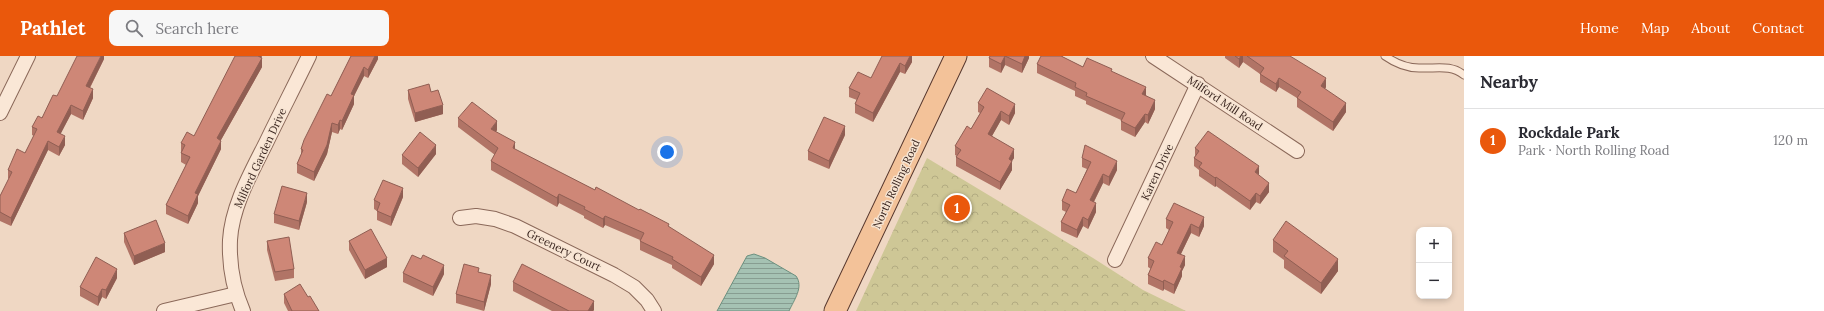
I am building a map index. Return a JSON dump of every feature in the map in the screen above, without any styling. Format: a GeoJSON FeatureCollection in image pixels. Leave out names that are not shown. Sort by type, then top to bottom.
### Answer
{"type":"FeatureCollection","features":[{"type":"Feature","properties":{"kind":"main road","name":"North Rolling Road"},"geometry":{"type":"LineString","coordinates":[[835,311],[956,56]]}},
{"type":"Feature","properties":{"kind":"street"},"geometry":{"type":"LineString","coordinates":[[0,112],[28,56]]}},
{"type":"Feature","properties":{"kind":"street","name":"Milford Garden Drive"},"geometry":{"type":"LineString","coordinates":[[243,311],[236,294],[230,265],[230,238],[236,210],[247,182],[309,56]]}},
{"type":"Feature","properties":{"kind":"street","name":"Milford Mill Road"},"geometry":{"type":"LineString","coordinates":[[1153,56],[1198,84],[1297,151]]}},
{"type":"Feature","properties":{"kind":"street","name":"Karen Drive"},"geometry":{"type":"LineString","coordinates":[[1115,260],[1198,84]]}},
{"type":"Feature","properties":{"kind":"street","name":"Greenery Court"},"geometry":{"type":"LineString","coordinates":[[460,218],[476,216],[495,219],[515,226],[614,275],[634,287],[647,300],[654,311]]}},
{"type":"Feature","properties":{"kind":"street"},"geometry":{"type":"LineString","coordinates":[[164,311],[236,294]]}},
{"type":"Feature","properties":{"kind":"lane"},"geometry":{"type":"LineString","coordinates":[[1385,56],[1406,66],[1450,68],[1458,70],[1464,75]]}},
{"type":"Feature","properties":{"kind":"green space"},"geometry":{"type":"Polygon","coordinates":[[[927,158],[1093,258],[1143,290],[1186,311],[856,311],[927,158]]]}},
{"type":"Feature","properties":{"kind":"shaded area"},"geometry":{"type":"Polygon","coordinates":[[[754,254],[765,258],[796,276],[799,289],[789,311],[717,311],[747,256],[754,254]]]}},
{"type":"Feature","properties":{"kind":"building"},"geometry":{"type":"Polygon","coordinates":[[[77,56],[101,56],[86,86],[93,89],[83,111],[71,105],[57,132],[65,136],[59,147],[48,141],[11,218],[0,212],[0,196],[12,172],[8,170],[17,149],[25,153],[37,129],[32,127],[38,116],[42,118],[53,95],[57,96],[77,56]]]}},
{"type":"Feature","properties":{"kind":"building"},"geometry":{"type":"Polygon","coordinates":[[[235,56],[258,56],[262,58],[217,138],[221,141],[195,193],[198,194],[188,216],[166,205],[190,157],[181,153],[185,145],[181,143],[187,132],[194,136],[235,56]]]}},
{"type":"Feature","properties":{"kind":"building"},"geometry":{"type":"Polygon","coordinates":[[[351,56],[375,56],[368,70],[364,67],[351,94],[354,95],[342,121],[340,120],[338,125],[332,123],[327,145],[314,172],[297,164],[303,150],[301,149],[327,94],[331,96],[351,56]]]}},
{"type":"Feature","properties":{"kind":"building"},"geometry":{"type":"Polygon","coordinates":[[[882,56],[910,56],[905,66],[900,63],[873,113],[855,104],[860,93],[849,88],[858,72],[871,78],[882,56]]]}},
{"type":"Feature","properties":{"kind":"building"},"geometry":{"type":"Polygon","coordinates":[[[990,56],[1005,56],[1001,64],[989,58],[990,56]]]}},
{"type":"Feature","properties":{"kind":"building"},"geometry":{"type":"Polygon","coordinates":[[[1005,56],[1025,56],[1022,64],[1005,56]]]}},
{"type":"Feature","properties":{"kind":"building"},"geometry":{"type":"Polygon","coordinates":[[[1041,56],[1061,56],[1083,67],[1087,58],[1146,87],[1142,94],[1155,100],[1148,115],[1145,114],[1135,128],[1121,121],[1125,113],[1086,96],[1087,93],[1075,87],[1076,83],[1037,64],[1041,56]]]}},
{"type":"Feature","properties":{"kind":"building"},"geometry":{"type":"Polygon","coordinates":[[[1247,56],[1290,56],[1326,78],[1321,86],[1346,103],[1333,122],[1297,98],[1301,92],[1279,78],[1276,84],[1260,74],[1264,68],[1247,56]]]}},
{"type":"Feature","properties":{"kind":"building"},"geometry":{"type":"Polygon","coordinates":[[[429,84],[431,92],[438,90],[443,105],[415,113],[408,90],[429,84]]]}},
{"type":"Feature","properties":{"kind":"building"},"geometry":{"type":"Polygon","coordinates":[[[987,88],[1015,104],[1009,116],[1001,111],[988,134],[1014,149],[1009,159],[1012,161],[1000,182],[956,157],[961,150],[955,146],[967,126],[971,129],[984,107],[978,103],[987,88]]]}},
{"type":"Feature","properties":{"kind":"building"},"geometry":{"type":"Polygon","coordinates":[[[472,102],[497,121],[491,129],[515,142],[513,148],[595,190],[596,187],[669,224],[668,226],[714,255],[701,277],[672,259],[673,257],[640,241],[644,233],[605,216],[603,219],[584,209],[585,207],[559,194],[557,198],[491,161],[498,148],[458,118],[472,102]]]}},
{"type":"Feature","properties":{"kind":"building"},"geometry":{"type":"Polygon","coordinates":[[[824,117],[845,126],[829,161],[808,151],[824,117]]]}},
{"type":"Feature","properties":{"kind":"building"},"geometry":{"type":"Polygon","coordinates":[[[1208,131],[1259,166],[1255,172],[1269,183],[1260,196],[1256,193],[1250,201],[1199,167],[1202,163],[1194,158],[1199,151],[1195,148],[1208,131]]]}},
{"type":"Feature","properties":{"kind":"building"},"geometry":{"type":"Polygon","coordinates":[[[420,132],[436,145],[418,168],[402,155],[420,132]]]}},
{"type":"Feature","properties":{"kind":"building"},"geometry":{"type":"Polygon","coordinates":[[[1085,145],[1117,161],[1109,177],[1103,174],[1090,200],[1096,203],[1088,220],[1083,217],[1077,230],[1061,222],[1070,205],[1062,201],[1067,189],[1076,193],[1091,162],[1082,158],[1085,145]]]}},
{"type":"Feature","properties":{"kind":"building"},"geometry":{"type":"Polygon","coordinates":[[[383,180],[403,188],[391,217],[377,211],[380,203],[374,200],[383,180]]]}},
{"type":"Feature","properties":{"kind":"building"},"geometry":{"type":"Polygon","coordinates":[[[282,186],[307,193],[299,221],[274,214],[282,186]]]}},
{"type":"Feature","properties":{"kind":"building"},"geometry":{"type":"Polygon","coordinates":[[[1174,203],[1204,217],[1199,228],[1191,224],[1177,253],[1185,256],[1180,267],[1182,268],[1174,285],[1148,275],[1154,261],[1148,258],[1156,242],[1162,245],[1173,222],[1166,219],[1174,203]]]}},
{"type":"Feature","properties":{"kind":"building"},"geometry":{"type":"Polygon","coordinates":[[[156,220],[165,243],[134,256],[124,233],[156,220]]]}},
{"type":"Feature","properties":{"kind":"building"},"geometry":{"type":"Polygon","coordinates":[[[1286,221],[1338,259],[1321,283],[1284,256],[1288,251],[1273,240],[1286,221]]]}},
{"type":"Feature","properties":{"kind":"building"},"geometry":{"type":"Polygon","coordinates":[[[371,229],[387,258],[365,270],[349,241],[371,229]]]}},
{"type":"Feature","properties":{"kind":"building"},"geometry":{"type":"Polygon","coordinates":[[[289,237],[294,269],[275,272],[267,241],[289,237]]]}},
{"type":"Feature","properties":{"kind":"building"},"geometry":{"type":"Polygon","coordinates":[[[412,255],[421,259],[423,255],[444,265],[433,287],[403,273],[412,255]]]}},
{"type":"Feature","properties":{"kind":"building"},"geometry":{"type":"Polygon","coordinates":[[[96,257],[117,269],[106,290],[102,289],[98,297],[80,287],[96,257]]]}},
{"type":"Feature","properties":{"kind":"building"},"geometry":{"type":"Polygon","coordinates":[[[464,264],[479,268],[478,272],[491,275],[484,302],[456,294],[464,264]]]}},
{"type":"Feature","properties":{"kind":"building"},"geometry":{"type":"Polygon","coordinates":[[[522,264],[594,301],[588,311],[569,311],[513,282],[522,264]]]}},
{"type":"Feature","properties":{"kind":"building"},"geometry":{"type":"Polygon","coordinates":[[[300,284],[308,297],[310,296],[319,311],[292,311],[284,294],[300,284]]]}},
{"type":"Feature","properties":{"kind":"place","name":"Rockdale Park"},"geometry":{"type":"Point","coordinates":[957,208]}}]}
